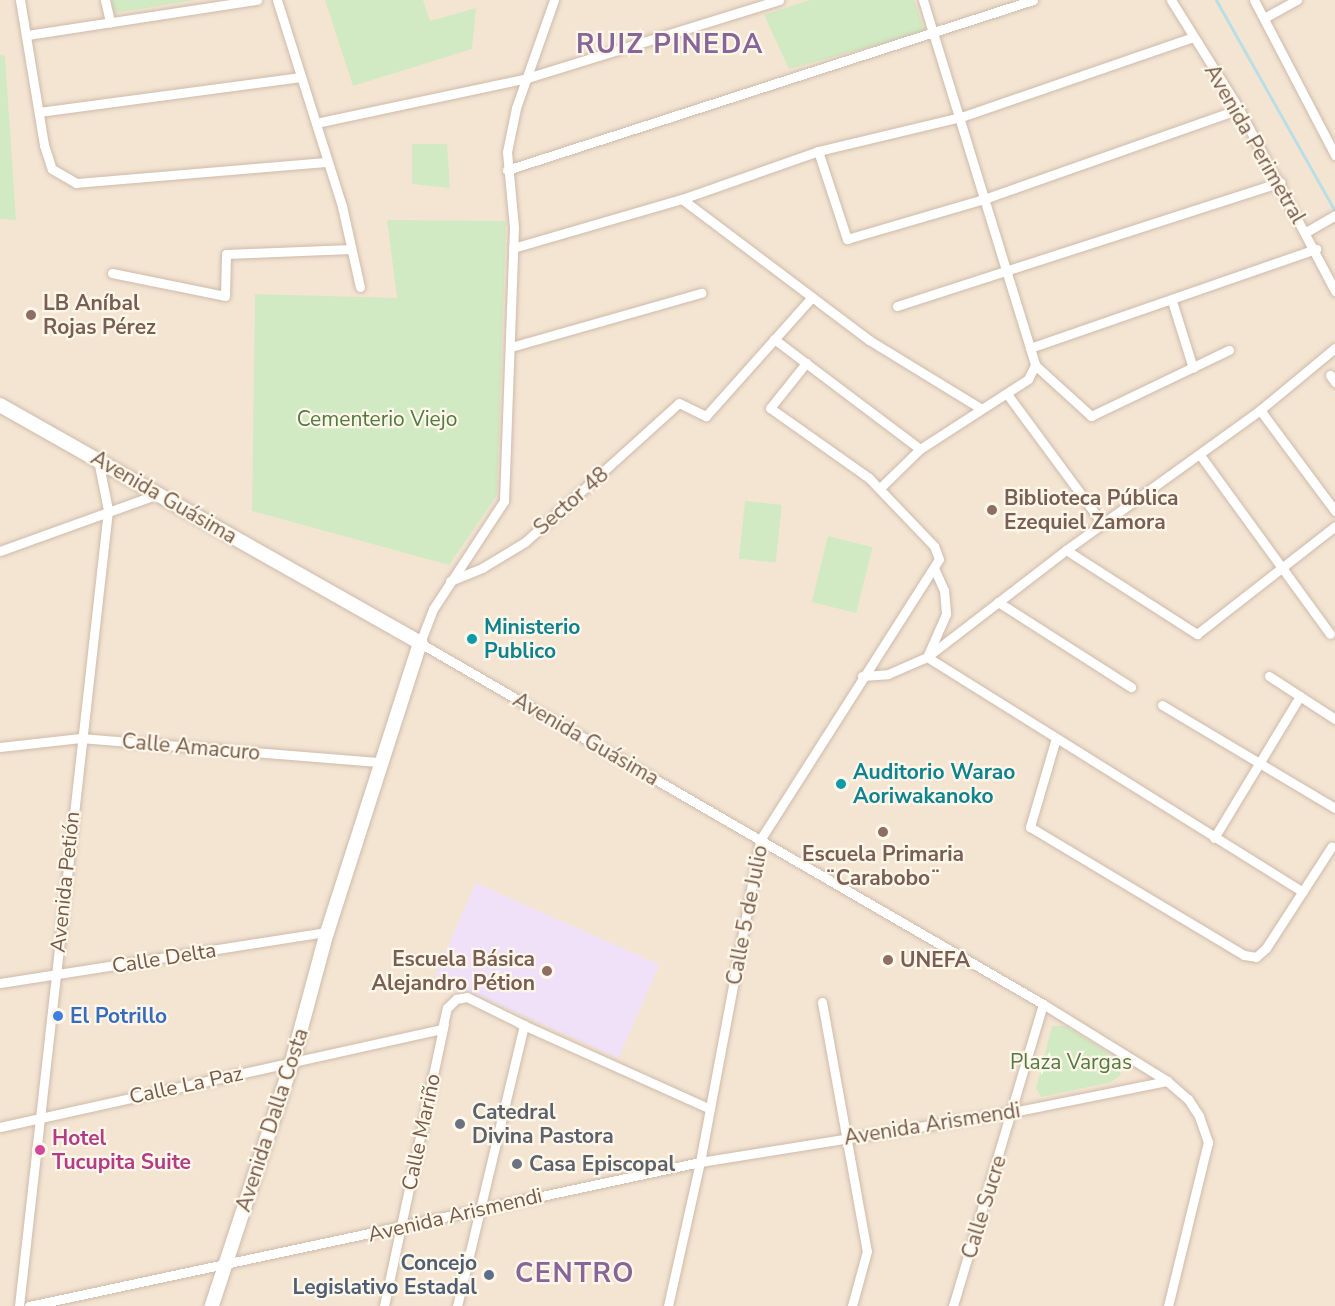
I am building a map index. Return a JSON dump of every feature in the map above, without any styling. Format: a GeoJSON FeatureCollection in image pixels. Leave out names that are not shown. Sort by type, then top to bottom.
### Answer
{"type":"FeatureCollection","features":[{"type":"Feature","properties":{"kind":"main road","name":"Avenida Guásima"},"geometry":{"type":"LineString","coordinates":[[0,405],[420,643]]}},
{"type":"Feature","properties":{"kind":"main road","name":"Avenida Dalla Costa"},"geometry":{"type":"LineString","coordinates":[[212,1306],[292,1062],[327,932],[420,643]]}},
{"type":"Feature","properties":{"kind":"street"},"geometry":{"type":"LineString","coordinates":[[20,0],[51,169],[76,183],[327,162]]}},
{"type":"Feature","properties":{"kind":"street"},"geometry":{"type":"LineString","coordinates":[[105,0],[110,22]]}},
{"type":"Feature","properties":{"kind":"street"},"geometry":{"type":"LineString","coordinates":[[27,35],[257,0]]}},
{"type":"Feature","properties":{"kind":"street"},"geometry":{"type":"LineString","coordinates":[[277,0],[316,123],[360,287]]}},
{"type":"Feature","properties":{"kind":"street"},"geometry":{"type":"LineString","coordinates":[[420,643],[433,609],[504,501],[513,248],[507,170],[510,132],[554,0]]}},
{"type":"Feature","properties":{"kind":"street"},"geometry":{"type":"LineString","coordinates":[[316,123],[527,78],[778,0]]}},
{"type":"Feature","properties":{"kind":"street"},"geometry":{"type":"LineString","coordinates":[[923,0],[936,34],[1035,365],[1091,416],[1229,350]]}},
{"type":"Feature","properties":{"kind":"street"},"geometry":{"type":"LineString","coordinates":[[507,170],[936,34],[1033,0]]}},
{"type":"Feature","properties":{"kind":"street","name":"Avenida Perimetral"},"geometry":{"type":"LineString","coordinates":[[1171,0],[1239,109],[1316,249],[1335,291]]}},
{"type":"Feature","properties":{"kind":"street"},"geometry":{"type":"LineString","coordinates":[[1254,0],[1335,155]]}},
{"type":"Feature","properties":{"kind":"street"},"geometry":{"type":"LineString","coordinates":[[1264,18],[1297,0]]}},
{"type":"Feature","properties":{"kind":"street"},"geometry":{"type":"LineString","coordinates":[[513,248],[682,199],[818,151],[961,117],[1193,37]]}},
{"type":"Feature","properties":{"kind":"street"},"geometry":{"type":"LineString","coordinates":[[39,112],[302,77]]}},
{"type":"Feature","properties":{"kind":"street"},"geometry":{"type":"LineString","coordinates":[[818,151],[847,239],[984,199],[1239,109]]}},
{"type":"Feature","properties":{"kind":"street"},"geometry":{"type":"LineString","coordinates":[[897,306],[1280,182]]}},
{"type":"Feature","properties":{"kind":"street"},"geometry":{"type":"LineString","coordinates":[[682,199],[869,340],[980,408]]}},
{"type":"Feature","properties":{"kind":"street"},"geometry":{"type":"LineString","coordinates":[[1306,232],[1335,215]]}},
{"type":"Feature","properties":{"kind":"street"},"geometry":{"type":"LineString","coordinates":[[112,273],[225,296],[226,254],[351,249]]}},
{"type":"Feature","properties":{"kind":"street"},"geometry":{"type":"LineString","coordinates":[[1030,348],[1172,301],[1316,249]]}},
{"type":"Feature","properties":{"kind":"street"},"geometry":{"type":"LineString","coordinates":[[511,347],[701,293]]}},
{"type":"Feature","properties":{"kind":"street"},"geometry":{"type":"LineString","coordinates":[[812,297],[774,339],[920,449]]}},
{"type":"Feature","properties":{"kind":"street"},"geometry":{"type":"LineString","coordinates":[[1172,301],[1193,368]]}},
{"type":"Feature","properties":{"kind":"street","name":"Sector 48"},"geometry":{"type":"LineString","coordinates":[[450,581],[482,568],[525,542],[679,403],[706,416],[774,339]]}},
{"type":"Feature","properties":{"kind":"street"},"geometry":{"type":"LineString","coordinates":[[862,676],[888,674],[927,657],[1066,550],[1260,410],[1335,348]]}},
{"type":"Feature","properties":{"kind":"street"},"geometry":{"type":"LineString","coordinates":[[807,363],[770,408],[880,488],[934,546],[939,559],[934,568],[944,590],[946,614],[927,657]]}},
{"type":"Feature","properties":{"kind":"street"},"geometry":{"type":"LineString","coordinates":[[880,488],[920,449],[1028,379],[1035,365]]}},
{"type":"Feature","properties":{"kind":"street"},"geometry":{"type":"LineString","coordinates":[[1007,394],[1103,524]]}},
{"type":"Feature","properties":{"kind":"street"},"geometry":{"type":"LineString","coordinates":[[1260,410],[1335,511]]}},
{"type":"Feature","properties":{"kind":"street"},"geometry":{"type":"LineString","coordinates":[[1200,455],[1330,634]]}},
{"type":"Feature","properties":{"kind":"street","name":"Avenida Petión"},"geometry":{"type":"LineString","coordinates":[[19,1306],[37,1119],[108,510],[98,460]]}},
{"type":"Feature","properties":{"kind":"street"},"geometry":{"type":"LineString","coordinates":[[0,551],[108,510],[158,494]]}},
{"type":"Feature","properties":{"kind":"street"},"geometry":{"type":"LineString","coordinates":[[1066,550],[1197,634],[1335,526]]}},
{"type":"Feature","properties":{"kind":"street","name":"Calle 5 de Julio"},"geometry":{"type":"LineString","coordinates":[[668,1306],[700,1162],[760,840],[862,676],[934,568]]}},
{"type":"Feature","properties":{"kind":"street"},"geometry":{"type":"LineString","coordinates":[[998,602],[1131,687]]}},
{"type":"Feature","properties":{"kind":"street","name":"Avenida Guásima"},"geometry":{"type":"LineString","coordinates":[[420,643],[1043,1004],[1167,1081],[1199,1116],[1208,1142],[1168,1306]]}},
{"type":"Feature","properties":{"kind":"street"},"geometry":{"type":"LineString","coordinates":[[927,657],[1303,892]]}},
{"type":"Feature","properties":{"kind":"street"},"geometry":{"type":"LineString","coordinates":[[1269,676],[1335,719]]}},
{"type":"Feature","properties":{"kind":"street"},"geometry":{"type":"LineString","coordinates":[[1214,838],[1300,696]]}},
{"type":"Feature","properties":{"kind":"street"},"geometry":{"type":"LineString","coordinates":[[1162,705],[1335,808]]}},
{"type":"Feature","properties":{"kind":"street","name":"Calle Amacuro"},"geometry":{"type":"LineString","coordinates":[[0,747],[80,738],[381,762]]}},
{"type":"Feature","properties":{"kind":"street"},"geometry":{"type":"LineString","coordinates":[[1056,738],[1030,827],[1244,955],[1256,957],[1266,948],[1332,846]]}},
{"type":"Feature","properties":{"kind":"street","name":"Calle Delta"},"geometry":{"type":"LineString","coordinates":[[0,983],[327,932]]}},
{"type":"Feature","properties":{"kind":"street"},"geometry":{"type":"LineString","coordinates":[[442,1029],[447,1008],[456,999],[467,998],[710,1109]]}},
{"type":"Feature","properties":{"kind":"street"},"geometry":{"type":"LineString","coordinates":[[822,1002],[867,1251],[852,1306]]}},
{"type":"Feature","properties":{"kind":"street","name":"Calle Sucre"},"geometry":{"type":"LineString","coordinates":[[953,1306],[1013,1112],[1043,1004]]}},
{"type":"Feature","properties":{"kind":"street"},"geometry":{"type":"LineString","coordinates":[[457,1306],[524,1025]]}},
{"type":"Feature","properties":{"kind":"street","name":"Calle La Paz"},"geometry":{"type":"LineString","coordinates":[[0,1127],[442,1029]]}},
{"type":"Feature","properties":{"kind":"street","name":"Calle Mariño"},"geometry":{"type":"LineString","coordinates":[[384,1306],[402,1229],[442,1029]]}},
{"type":"Feature","properties":{"kind":"street","name":"Avenida Arismendi"},"geometry":{"type":"LineString","coordinates":[[29,1306],[227,1260],[402,1229],[482,1208],[700,1162],[1013,1112],[1167,1081]]}},
{"type":"Feature","properties":{"kind":"shaded area"},"geometry":{"type":"Polygon","coordinates":[[[0,0],[1335,0],[1335,1306],[0,1306],[0,0]]]}},
{"type":"Feature","properties":{"kind":"shaded area","name":"Escuela Básica Alejandro Pétion"},"geometry":{"type":"Polygon","coordinates":[[[476,883],[660,965],[618,1058],[435,976],[476,883]]]}},
{"type":"Feature","properties":{"kind":"green space"},"geometry":{"type":"Polygon","coordinates":[[[111,0],[196,0],[114,13],[111,0]]]}},
{"type":"Feature","properties":{"kind":"green space"},"geometry":{"type":"Polygon","coordinates":[[[325,0],[423,0],[430,21],[476,8],[472,49],[353,86],[325,0]]]}},
{"type":"Feature","properties":{"kind":"green space"},"geometry":{"type":"Polygon","coordinates":[[[810,0],[914,0],[925,32],[789,69],[764,15],[810,0]]]}},
{"type":"Feature","properties":{"kind":"green space"},"geometry":{"type":"Polygon","coordinates":[[[0,54],[5,56],[16,220],[0,219],[0,54]]]}},
{"type":"Feature","properties":{"kind":"green space"},"geometry":{"type":"Polygon","coordinates":[[[412,144],[447,144],[450,188],[412,184],[412,144]]]}},
{"type":"Feature","properties":{"kind":"green space","name":"Cementerio Viejo"},"geometry":{"type":"Polygon","coordinates":[[[387,220],[506,221],[497,495],[449,565],[252,511],[255,294],[397,298],[387,220]]]}},
{"type":"Feature","properties":{"kind":"green space"},"geometry":{"type":"Polygon","coordinates":[[[745,501],[782,505],[776,563],[739,559],[745,501]]]}},
{"type":"Feature","properties":{"kind":"green space"},"geometry":{"type":"Polygon","coordinates":[[[828,536],[873,547],[856,613],[812,602],[828,536]]]}},
{"type":"Feature","properties":{"kind":"green space","name":"Plaza Vargas"},"geometry":{"type":"Polygon","coordinates":[[[1052,1026],[1065,1026],[1115,1057],[1121,1075],[1111,1082],[1041,1097],[1036,1088],[1052,1026]]]}},
{"type":"Feature","properties":{"kind":"waterway"},"geometry":{"type":"LineString","coordinates":[[1216,0],[1335,211]]}},
{"type":"Feature","properties":{"kind":"place","name":"LB Aníbal Rojas Pérez"},"geometry":{"type":"Point","coordinates":[31,315]}},
{"type":"Feature","properties":{"kind":"place","name":"Biblioteca Pública Ezequiel Zamora"},"geometry":{"type":"Point","coordinates":[992,510]}},
{"type":"Feature","properties":{"kind":"place","name":"Ministerio Publico"},"geometry":{"type":"Point","coordinates":[472,639]}},
{"type":"Feature","properties":{"kind":"place","name":"Auditorio Warao Aoriwakanoko"},"geometry":{"type":"Point","coordinates":[841,784]}},
{"type":"Feature","properties":{"kind":"place","name":"Escuela Primaria ¨Carabobo¨"},"geometry":{"type":"Point","coordinates":[883,832]}},
{"type":"Feature","properties":{"kind":"place","name":"UNEFA"},"geometry":{"type":"Point","coordinates":[888,960]}},
{"type":"Feature","properties":{"kind":"place","name":"Escuela Básica Alejandro Pétion"},"geometry":{"type":"Point","coordinates":[547,971]}},
{"type":"Feature","properties":{"kind":"place","name":"El Potrillo"},"geometry":{"type":"Point","coordinates":[58,1016]}},
{"type":"Feature","properties":{"kind":"place","name":"Catedral Divina Pastora"},"geometry":{"type":"Point","coordinates":[460,1124]}},
{"type":"Feature","properties":{"kind":"place","name":"Hotel Tucupita Suite"},"geometry":{"type":"Point","coordinates":[40,1150]}},
{"type":"Feature","properties":{"kind":"place","name":"Casa Episcopal"},"geometry":{"type":"Point","coordinates":[517,1164]}},
{"type":"Feature","properties":{"kind":"place","name":"Concejo Legislativo Estadal"},"geometry":{"type":"Point","coordinates":[489,1275]}},
{"type":"Feature","properties":{"kind":"district","name":"RUIZ PINEDA"},"geometry":{"type":"Point","coordinates":[670,45]}},
{"type":"Feature","properties":{"kind":"district","name":"CENTRO"},"geometry":{"type":"Point","coordinates":[575,1274]}}]}
